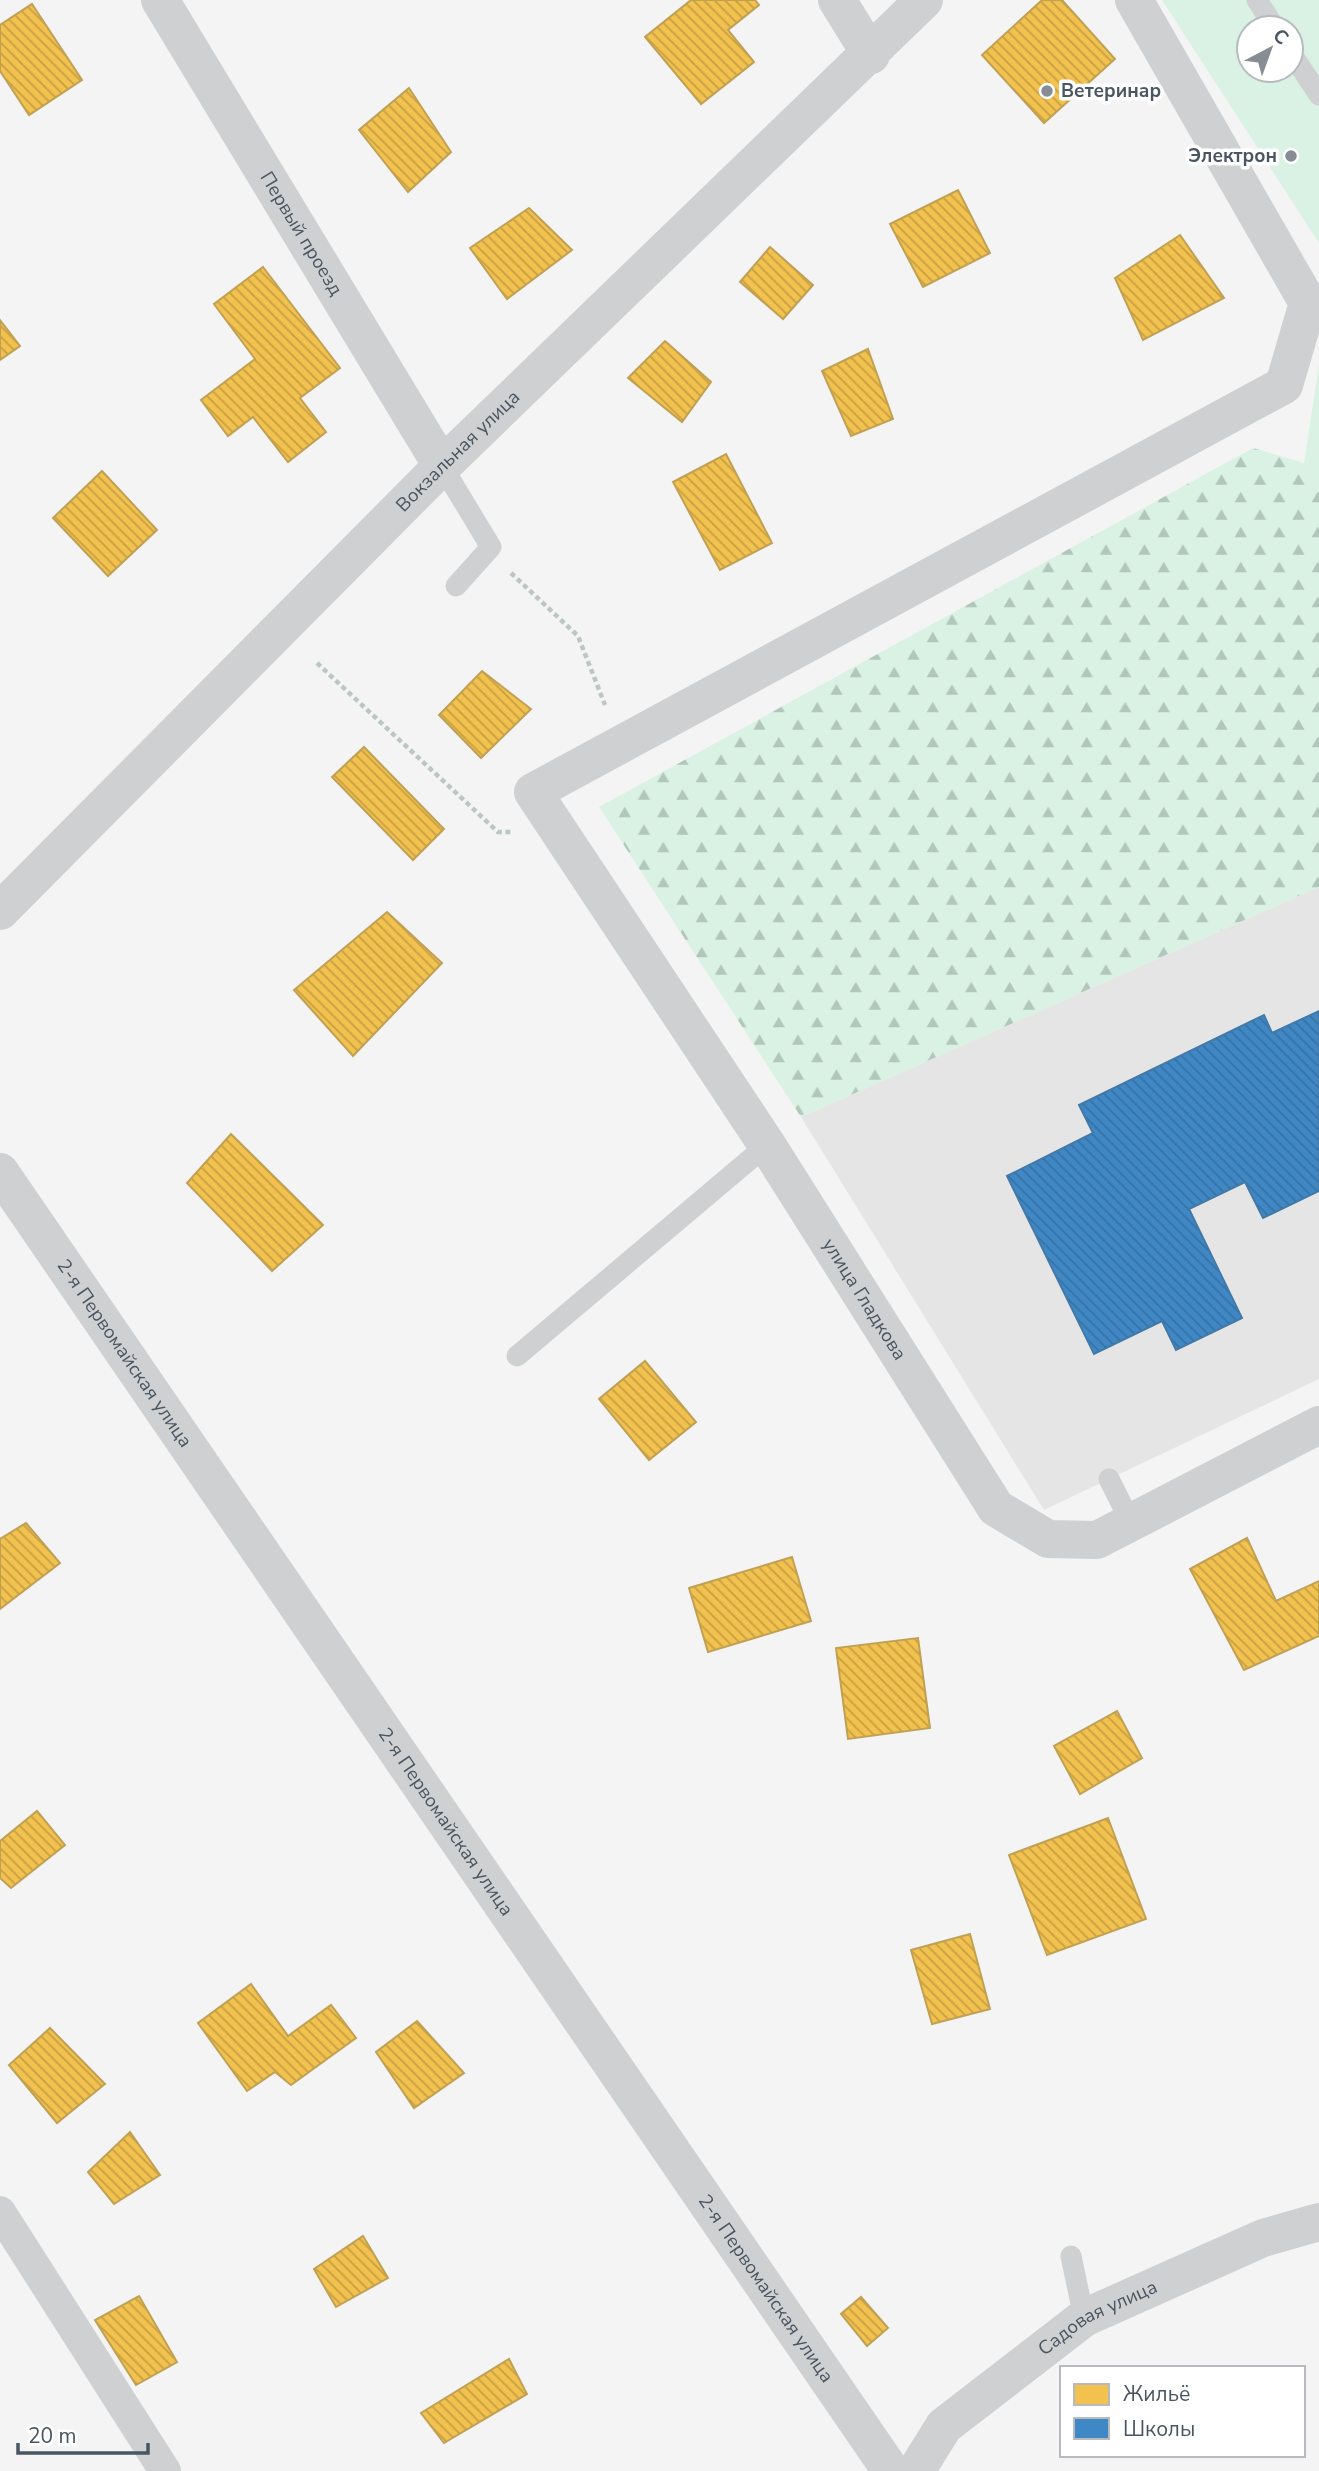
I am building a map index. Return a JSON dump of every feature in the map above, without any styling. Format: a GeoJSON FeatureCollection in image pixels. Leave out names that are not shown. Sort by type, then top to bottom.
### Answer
{"type":"FeatureCollection","features":[{"type":"Feature","properties":{"kind":"street","name":"Первый проезд"},"geometry":{"type":"LineString","coordinates":[[160,0],[442,466]]}},
{"type":"Feature","properties":{"kind":"street"},"geometry":{"type":"LineString","coordinates":[[837,0],[871,55]]}},
{"type":"Feature","properties":{"kind":"street","name":"Вокзальная улица"},"geometry":{"type":"LineString","coordinates":[[0,911],[442,466],[871,55],[924,0]]}},
{"type":"Feature","properties":{"kind":"street"},"geometry":{"type":"LineString","coordinates":[[603,754],[1284,385],[1308,303],[1134,0]]}},
{"type":"Feature","properties":{"kind":"street","name":"улица Гладкова"},"geometry":{"type":"LineString","coordinates":[[603,754],[533,792],[767,1145],[996,1508],[1048,1539],[1097,1540],[1319,1425]]}},
{"type":"Feature","properties":{"kind":"street","name":"2-я Первомайская улица"},"geometry":{"type":"LineString","coordinates":[[0,1172],[891,2471]]}},
{"type":"Feature","properties":{"kind":"street"},"geometry":{"type":"LineString","coordinates":[[0,2212],[165,2471]]}},
{"type":"Feature","properties":{"kind":"street","name":"Садовая улица"},"geometry":{"type":"LineString","coordinates":[[916,2471],[944,2426],[1084,2318],[1264,2238],[1319,2222]]}},
{"type":"Feature","properties":{"kind":"lane"},"geometry":{"type":"LineString","coordinates":[[1305,74],[1319,95]]}},
{"type":"Feature","properties":{"kind":"lane"},"geometry":{"type":"LineString","coordinates":[[442,466],[491,547],[456,586]]}},
{"type":"Feature","properties":{"kind":"lane"},"geometry":{"type":"LineString","coordinates":[[517,1356],[767,1145]]}},
{"type":"Feature","properties":{"kind":"lane"},"geometry":{"type":"LineString","coordinates":[[1109,1479],[1131,1522]]}},
{"type":"Feature","properties":{"kind":"lane"},"geometry":{"type":"LineString","coordinates":[[1071,2256],[1084,2318]]}},
{"type":"Feature","properties":{"kind":"path"},"geometry":{"type":"LineString","coordinates":[[491,547],[519,583],[578,636],[605,706],[603,754]]}},
{"type":"Feature","properties":{"kind":"path"},"geometry":{"type":"LineString","coordinates":[[317,663],[498,832],[558,830]]}},
{"type":"Feature","properties":{"kind":"shaded area"},"geometry":{"type":"Polygon","coordinates":[[[1319,887],[1319,1379],[1044,1510],[801,1117],[1319,887]]]}},
{"type":"Feature","properties":{"kind":"green space","name":"Электрон"},"geometry":{"type":"Polygon","coordinates":[[[1162,0],[1319,0],[1319,243],[1162,0]]]}},
{"type":"Feature","properties":{"kind":"green space"},"geometry":{"type":"Polygon","coordinates":[[[1319,365],[1319,487],[1304,463],[1319,365]]]}},
{"type":"Feature","properties":{"kind":"green space"},"geometry":{"type":"Polygon","coordinates":[[[1253,448],[1304,463],[1319,487],[1319,887],[801,1117],[599,807],[1253,448]]]}},
{"type":"Feature","properties":{"kind":"building: Жильё"},"geometry":{"type":"Polygon","coordinates":[[[691,0],[755,0],[759,5],[728,30],[754,62],[701,104],[645,37],[691,0]]]}},
{"type":"Feature","properties":{"kind":"building: Жильё","name":"Ветеринар"},"geometry":{"type":"Polygon","coordinates":[[[1042,0],[1062,0],[1115,59],[1044,123],[982,55],[1042,0]]]}},
{"type":"Feature","properties":{"kind":"building: Жильё"},"geometry":{"type":"Polygon","coordinates":[[[32,4],[82,80],[29,115],[0,71],[0,25],[32,4]]]}},
{"type":"Feature","properties":{"kind":"building: Жильё"},"geometry":{"type":"Polygon","coordinates":[[[409,88],[451,152],[408,192],[359,130],[409,88]]]}},
{"type":"Feature","properties":{"kind":"building: Жильё"},"geometry":{"type":"Polygon","coordinates":[[[958,190],[990,253],[923,287],[890,224],[958,190]]]}},
{"type":"Feature","properties":{"kind":"building: Жильё"},"geometry":{"type":"Polygon","coordinates":[[[529,208],[572,250],[507,299],[470,248],[529,208]]]}},
{"type":"Feature","properties":{"kind":"building: Жильё"},"geometry":{"type":"Polygon","coordinates":[[[1180,235],[1224,298],[1143,340],[1115,278],[1180,235]]]}},
{"type":"Feature","properties":{"kind":"building: Жильё"},"geometry":{"type":"Polygon","coordinates":[[[770,247],[813,285],[783,319],[740,282],[770,247]]]}},
{"type":"Feature","properties":{"kind":"building: Жильё"},"geometry":{"type":"Polygon","coordinates":[[[263,267],[340,368],[300,398],[326,432],[288,462],[253,417],[228,436],[201,400],[255,359],[214,304],[263,267]]]}},
{"type":"Feature","properties":{"kind":"building: Жильё"},"geometry":{"type":"Polygon","coordinates":[[[0,320],[20,346],[0,360],[0,320]]]}},
{"type":"Feature","properties":{"kind":"building: Жильё"},"geometry":{"type":"Polygon","coordinates":[[[665,341],[711,382],[682,422],[628,378],[665,341]]]}},
{"type":"Feature","properties":{"kind":"building: Жильё"},"geometry":{"type":"Polygon","coordinates":[[[868,349],[893,419],[851,436],[822,371],[868,349]]]}},
{"type":"Feature","properties":{"kind":"building: Жильё"},"geometry":{"type":"Polygon","coordinates":[[[726,454],[772,543],[720,570],[673,482],[726,454]]]}},
{"type":"Feature","properties":{"kind":"building: Жильё"},"geometry":{"type":"Polygon","coordinates":[[[102,471],[157,530],[108,576],[53,518],[102,471]]]}},
{"type":"Feature","properties":{"kind":"building: Жильё"},"geometry":{"type":"Polygon","coordinates":[[[482,671],[531,709],[481,758],[439,715],[482,671]]]}},
{"type":"Feature","properties":{"kind":"building: Жильё"},"geometry":{"type":"Polygon","coordinates":[[[364,747],[444,829],[413,860],[332,777],[364,747]]]}},
{"type":"Feature","properties":{"kind":"building: Жильё"},"geometry":{"type":"Polygon","coordinates":[[[387,912],[442,963],[353,1056],[294,990],[387,912]]]}},
{"type":"Feature","properties":{"kind":"building: Жильё"},"geometry":{"type":"Polygon","coordinates":[[[231,1134],[323,1225],[272,1271],[187,1183],[231,1134]]]}},
{"type":"Feature","properties":{"kind":"building: Жильё"},"geometry":{"type":"Polygon","coordinates":[[[645,1361],[696,1422],[649,1460],[599,1399],[645,1361]]]}},
{"type":"Feature","properties":{"kind":"building: Жильё"},"geometry":{"type":"Polygon","coordinates":[[[26,1523],[60,1563],[0,1609],[0,1539],[26,1523]]]}},
{"type":"Feature","properties":{"kind":"building: Жильё"},"geometry":{"type":"Polygon","coordinates":[[[1247,1538],[1276,1601],[1319,1581],[1319,1636],[1244,1670],[1190,1569],[1247,1538]]]}},
{"type":"Feature","properties":{"kind":"building: Жильё"},"geometry":{"type":"Polygon","coordinates":[[[792,1557],[811,1621],[708,1652],[689,1588],[792,1557]]]}},
{"type":"Feature","properties":{"kind":"building: Жильё"},"geometry":{"type":"Polygon","coordinates":[[[918,1638],[930,1728],[848,1739],[836,1648],[918,1638]]]}},
{"type":"Feature","properties":{"kind":"building: Жильё"},"geometry":{"type":"Polygon","coordinates":[[[1117,1711],[1142,1758],[1080,1794],[1054,1746],[1117,1711]]]}},
{"type":"Feature","properties":{"kind":"building: Жильё"},"geometry":{"type":"Polygon","coordinates":[[[37,1811],[65,1845],[11,1888],[0,1878],[0,1841],[37,1811]]]}},
{"type":"Feature","properties":{"kind":"building: Жильё"},"geometry":{"type":"Polygon","coordinates":[[[1108,1818],[1146,1919],[1047,1955],[1009,1855],[1108,1818]]]}},
{"type":"Feature","properties":{"kind":"building: Жильё"},"geometry":{"type":"Polygon","coordinates":[[[970,1934],[990,2009],[932,2024],[911,1950],[970,1934]]]}},
{"type":"Feature","properties":{"kind":"building: Жильё"},"geometry":{"type":"Polygon","coordinates":[[[251,1984],[288,2036],[331,2005],[356,2038],[291,2085],[275,2072],[247,2091],[198,2023],[251,1984]]]}},
{"type":"Feature","properties":{"kind":"building: Жильё"},"geometry":{"type":"Polygon","coordinates":[[[417,2021],[464,2073],[414,2108],[376,2052],[417,2021]]]}},
{"type":"Feature","properties":{"kind":"building: Жильё"},"geometry":{"type":"Polygon","coordinates":[[[50,2028],[105,2084],[57,2123],[9,2065],[50,2028]]]}},
{"type":"Feature","properties":{"kind":"building: Жильё"},"geometry":{"type":"Polygon","coordinates":[[[130,2132],[160,2175],[114,2204],[88,2172],[130,2132]]]}},
{"type":"Feature","properties":{"kind":"building: Жильё"},"geometry":{"type":"Polygon","coordinates":[[[363,2236],[388,2278],[336,2307],[314,2269],[363,2236]]]}},
{"type":"Feature","properties":{"kind":"building: Жильё"},"geometry":{"type":"Polygon","coordinates":[[[139,2296],[177,2362],[136,2385],[95,2320],[139,2296]]]}},
{"type":"Feature","properties":{"kind":"building: Жильё"},"geometry":{"type":"Polygon","coordinates":[[[861,2297],[888,2328],[867,2346],[841,2314],[861,2297]]]}},
{"type":"Feature","properties":{"kind":"building: Жильё"},"geometry":{"type":"Polygon","coordinates":[[[509,2359],[527,2394],[444,2443],[421,2413],[509,2359]]]}},
{"type":"Feature","properties":{"kind":"building: Школы"},"geometry":{"type":"Polygon","coordinates":[[[1319,1011],[1319,1191],[1263,1218],[1245,1182],[1189,1209],[1242,1318],[1176,1350],[1162,1321],[1094,1354],[1007,1176],[1093,1133],[1079,1105],[1264,1015],[1272,1033],[1319,1011]]]}},
{"type":"Feature","properties":{"kind":"place","name":"Ветеринар"},"geometry":{"type":"Point","coordinates":[1047,91]}},
{"type":"Feature","properties":{"kind":"place","name":"Электрон"},"geometry":{"type":"Point","coordinates":[1291,156]}}]}
